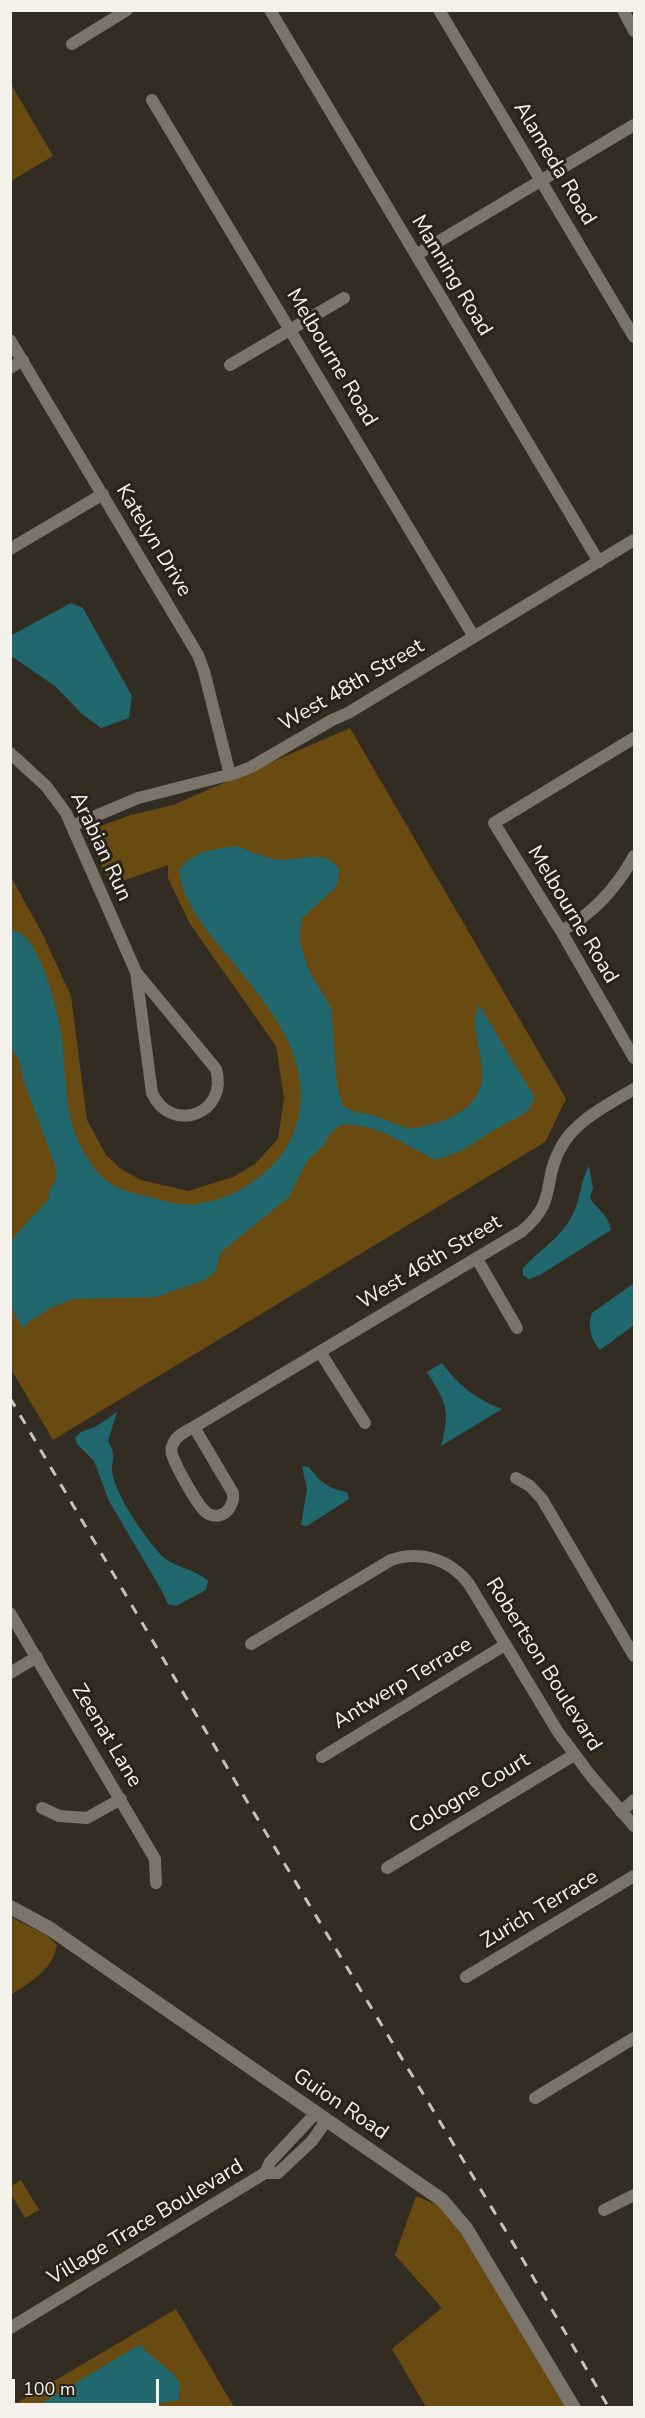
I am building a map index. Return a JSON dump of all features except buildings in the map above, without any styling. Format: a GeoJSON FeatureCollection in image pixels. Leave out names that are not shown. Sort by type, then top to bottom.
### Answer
{"type":"FeatureCollection","features":[{"type":"Feature","properties":{"kind":"street"},"geometry":{"type":"LineString","coordinates":[[72,44],[127,10]]}},
{"type":"Feature","properties":{"kind":"street","name":"Manning Road"},"geometry":{"type":"LineString","coordinates":[[270,10],[599,562]]}},
{"type":"Feature","properties":{"kind":"street","name":"Alameda Road"},"geometry":{"type":"LineString","coordinates":[[440,10],[634,337]]}},
{"type":"Feature","properties":{"kind":"street"},"geometry":{"type":"LineString","coordinates":[[622,10],[634,31]]}},
{"type":"Feature","properties":{"kind":"street","name":"Melbourne Road"},"geometry":{"type":"LineString","coordinates":[[153,100],[474,637]]}},
{"type":"Feature","properties":{"kind":"street"},"geometry":{"type":"LineString","coordinates":[[416,255],[634,125]]}},
{"type":"Feature","properties":{"kind":"street"},"geometry":{"type":"LineString","coordinates":[[230,365],[344,298]]}},
{"type":"Feature","properties":{"kind":"street","name":"Katelyn Drive"},"geometry":{"type":"LineString","coordinates":[[10,340],[198,655],[230,775]]}},
{"type":"Feature","properties":{"kind":"street"},"geometry":{"type":"LineString","coordinates":[[10,368],[23,360]]}},
{"type":"Feature","properties":{"kind":"street"},"geometry":{"type":"LineString","coordinates":[[10,549],[103,494]]}},
{"type":"Feature","properties":{"kind":"street","name":"West 48th Street"},"geometry":{"type":"LineString","coordinates":[[72,826],[138,798],[230,775],[251,767],[332,720],[343,716],[634,540]]}},
{"type":"Feature","properties":{"kind":"street","name":"Melbourne Road"},"geometry":{"type":"LineString","coordinates":[[634,738],[494,823],[561,931],[634,1058]]}},
{"type":"Feature","properties":{"kind":"street","name":"Arabian Run"},"geometry":{"type":"LineString","coordinates":[[10,753],[46,786],[61,805],[136,972],[216,1069],[218,1085],[215,1097],[198,1113],[186,1116],[171,1113],[158,1103],[152,1093],[136,972]]}},
{"type":"Feature","properties":{"kind":"street"},"geometry":{"type":"LineString","coordinates":[[561,931],[602,900],[618,882],[634,856]]}},
{"type":"Feature","properties":{"kind":"street","name":"West 46th Street"},"geometry":{"type":"LineString","coordinates":[[194,1427],[233,1493],[233,1503],[222,1515],[214,1515],[205,1511],[173,1457],[172,1447],[176,1438],[194,1427],[522,1231],[540,1213],[549,1193],[555,1161],[569,1135],[591,1117],[634,1089]]}},
{"type":"Feature","properties":{"kind":"street"},"geometry":{"type":"LineString","coordinates":[[477,1258],[518,1328]]}},
{"type":"Feature","properties":{"kind":"street"},"geometry":{"type":"LineString","coordinates":[[320,1352],[365,1423]]}},
{"type":"Feature","properties":{"kind":"street"},"geometry":{"type":"LineString","coordinates":[[516,1478],[531,1486],[542,1499],[634,1656]]}},
{"type":"Feature","properties":{"kind":"street","name":"Robertson Boulevard"},"geometry":{"type":"LineString","coordinates":[[251,1644],[391,1560],[418,1556],[436,1559],[456,1570],[466,1580],[542,1708],[574,1755],[634,1826]]}},
{"type":"Feature","properties":{"kind":"street","name":"Zeenat Lane"},"geometry":{"type":"LineString","coordinates":[[10,1612],[155,1859],[156,1883]]}},
{"type":"Feature","properties":{"kind":"street","name":"Antwerp Terrace"},"geometry":{"type":"LineString","coordinates":[[322,1757],[505,1645]]}},
{"type":"Feature","properties":{"kind":"street"},"geometry":{"type":"LineString","coordinates":[[10,1673],[37,1658]]}},
{"type":"Feature","properties":{"kind":"street","name":"Cologne Court"},"geometry":{"type":"LineString","coordinates":[[387,1868],[574,1755]]}},
{"type":"Feature","properties":{"kind":"street"},"geometry":{"type":"LineString","coordinates":[[42,1808],[59,1816],[87,1818],[121,1799]]}},
{"type":"Feature","properties":{"kind":"street"},"geometry":{"type":"LineString","coordinates":[[621,1812],[634,1800]]}},
{"type":"Feature","properties":{"kind":"street","name":"Zurich Terrace"},"geometry":{"type":"LineString","coordinates":[[466,1977],[634,1876]]}},
{"type":"Feature","properties":{"kind":"street","name":"Guion Road"},"geometry":{"type":"LineString","coordinates":[[10,1907],[49,1928],[321,2118],[435,2194],[456,2213],[574,2408]]}},
{"type":"Feature","properties":{"kind":"street"},"geometry":{"type":"LineString","coordinates":[[536,2098],[634,2038]]}},
{"type":"Feature","properties":{"kind":"street","name":"Village Trace Boulevard"},"geometry":{"type":"LineString","coordinates":[[10,2328],[265,2173],[278,2173],[312,2141],[321,2118]]}},
{"type":"Feature","properties":{"kind":"street"},"geometry":{"type":"LineString","coordinates":[[604,2210],[634,2195]]}},
{"type":"Feature","properties":{"kind":"shaded area"},"geometry":{"type":"Polygon","coordinates":[[[11,84],[53,156],[10,181],[11,84]]]}},
{"type":"Feature","properties":{"kind":"shaded area"},"geometry":{"type":"Polygon","coordinates":[[[350,728],[566,1099],[545,1142],[53,1440],[11,1369],[10,875],[42,933],[71,996],[87,1120],[106,1155],[121,1169],[141,1180],[188,1191],[233,1177],[255,1164],[278,1139],[284,1098],[276,1046],[190,924],[168,878],[168,865],[111,885],[84,832],[131,815],[173,805],[350,728]]]}},
{"type":"Feature","properties":{"kind":"shaded area"},"geometry":{"type":"Polygon","coordinates":[[[10,1917],[45,1934],[57,1945],[46,1969],[11,1995],[10,1917]]]}},
{"type":"Feature","properties":{"kind":"shaded area"},"geometry":{"type":"Polygon","coordinates":[[[21,2180],[39,2210],[25,2218],[11,2194],[11,2186],[21,2180]]]}},
{"type":"Feature","properties":{"kind":"shaded area"},"geometry":{"type":"Polygon","coordinates":[[[416,2196],[456,2213],[574,2407],[426,2407],[392,2349],[442,2308],[395,2255],[416,2196]]]}},
{"type":"Feature","properties":{"kind":"shaded area"},"geometry":{"type":"Polygon","coordinates":[[[176,2309],[234,2407],[10,2407],[176,2309]]]}},
{"type":"Feature","properties":{"kind":"water"},"geometry":{"type":"Polygon","coordinates":[[[71,603],[83,608],[132,696],[129,718],[101,728],[82,714],[55,686],[11,656],[12,635],[71,603]]]}},
{"type":"Feature","properties":{"kind":"water"},"geometry":{"type":"Polygon","coordinates":[[[238,846],[274,859],[326,858],[339,869],[338,882],[334,889],[302,918],[300,943],[309,971],[331,1007],[337,1085],[343,1106],[411,1128],[445,1120],[463,1110],[476,1097],[482,1078],[475,1020],[479,1005],[535,1098],[529,1109],[522,1115],[463,1150],[436,1160],[378,1131],[366,1127],[340,1125],[306,1162],[289,1197],[221,1252],[216,1271],[205,1280],[156,1297],[74,1299],[52,1307],[29,1322],[23,1329],[11,1306],[11,1240],[48,1200],[50,1189],[56,1180],[56,1168],[24,1082],[19,1060],[11,1048],[11,929],[23,935],[33,947],[50,986],[62,1040],[71,1121],[76,1137],[93,1167],[104,1179],[117,1187],[168,1202],[198,1204],[228,1196],[255,1180],[277,1160],[293,1135],[300,1107],[300,1082],[295,1059],[286,1037],[259,995],[196,914],[183,889],[179,870],[191,858],[205,852],[238,846]]]}},
{"type":"Feature","properties":{"kind":"water"},"geometry":{"type":"Polygon","coordinates":[[[589,1166],[593,1188],[590,1197],[607,1218],[611,1230],[540,1275],[529,1279],[523,1275],[523,1268],[568,1224],[575,1210],[589,1166]]]}},
{"type":"Feature","properties":{"kind":"water"},"geometry":{"type":"Polygon","coordinates":[[[634,1283],[634,1325],[600,1350],[591,1332],[592,1313],[634,1283]]]}},
{"type":"Feature","properties":{"kind":"water"},"geometry":{"type":"Polygon","coordinates":[[[442,1363],[469,1391],[502,1409],[441,1446],[446,1423],[445,1407],[439,1391],[427,1372],[442,1363]]]}},
{"type":"Feature","properties":{"kind":"water"},"geometry":{"type":"Polygon","coordinates":[[[117,1412],[108,1441],[113,1452],[113,1476],[126,1507],[161,1555],[208,1581],[206,1590],[176,1606],[168,1604],[109,1501],[94,1461],[77,1444],[75,1438],[81,1432],[97,1426],[117,1412]]]}},
{"type":"Feature","properties":{"kind":"water"},"geometry":{"type":"Polygon","coordinates":[[[302,1466],[309,1467],[325,1484],[347,1492],[349,1499],[307,1526],[301,1525],[307,1489],[302,1466]]]}},
{"type":"Feature","properties":{"kind":"water"},"geometry":{"type":"Polygon","coordinates":[[[139,2345],[172,2373],[180,2384],[179,2400],[155,2404],[151,2407],[39,2407],[42,2403],[139,2345]]]}},
{"type":"Feature","properties":{"kind":"railway"},"geometry":{"type":"LineString","coordinates":[[10,1398],[248,1803],[519,2253],[609,2408]]}}]}
